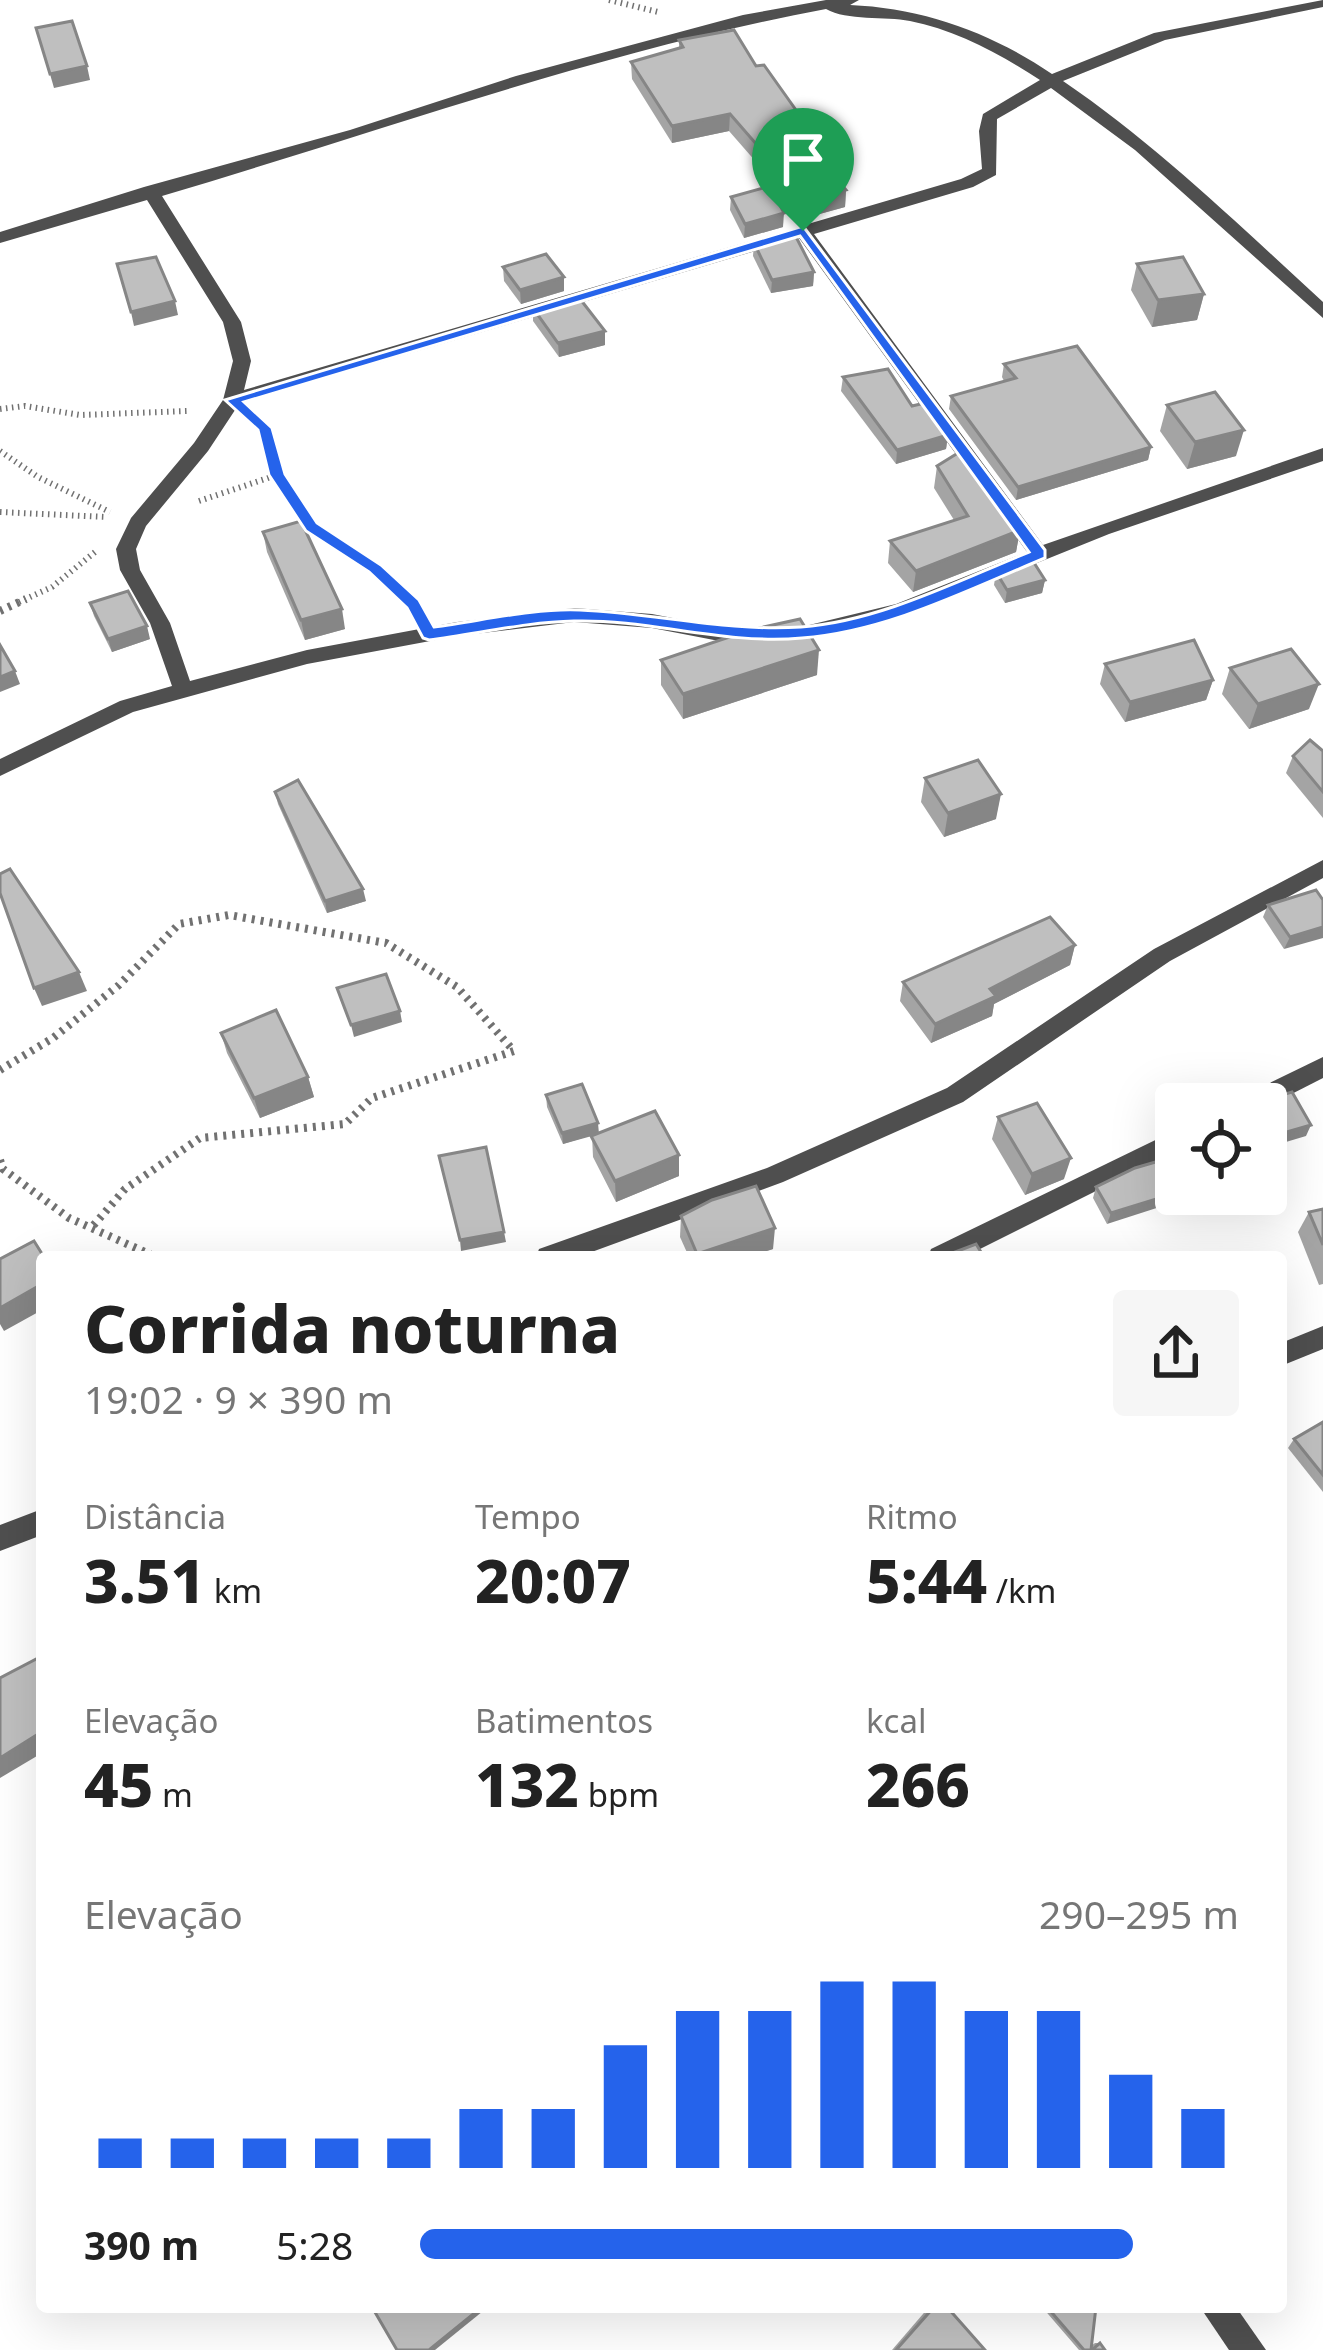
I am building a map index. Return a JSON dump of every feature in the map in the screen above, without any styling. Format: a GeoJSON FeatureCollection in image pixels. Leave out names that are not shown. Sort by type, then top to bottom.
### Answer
{"type":"FeatureCollection","features":[{"type":"Feature","properties":{"kind":"street"},"geometry":{"type":"LineString","coordinates":[[0,238],[522,80],[743,20],[850,0]]}},
{"type":"Feature","properties":{"kind":"street"},"geometry":{"type":"LineString","coordinates":[[232,400],[967,183],[990,171],[992,157],[984,136],[989,117],[1051,82],[1111,52],[1164,36],[1323,2]]}},
{"type":"Feature","properties":{"kind":"street"},"geometry":{"type":"LineString","coordinates":[[814,8],[877,10],[934,22],[1011,55],[1114,127],[1323,312]]}},
{"type":"Feature","properties":{"kind":"street"},"geometry":{"type":"LineString","coordinates":[[150,191],[232,322],[242,361],[232,400],[201,447],[138,523],[126,550],[130,570],[160,623],[183,690]]}},
{"type":"Feature","properties":{"kind":"street"},"geometry":{"type":"LineString","coordinates":[[803,231],[1039,554]]}},
{"type":"Feature","properties":{"kind":"street"},"geometry":{"type":"LineString","coordinates":[[0,768],[127,706],[307,657],[429,634],[574,615],[652,621],[714,633],[805,632],[901,610],[1039,554],[1323,454]]}},
{"type":"Feature","properties":{"kind":"street"},"geometry":{"type":"LineString","coordinates":[[565,1251],[775,1175],[955,1095],[1162,955],[1323,868]]}},
{"type":"Feature","properties":{"kind":"street"},"geometry":{"type":"LineString","coordinates":[[1287,1085],[1323,1067]]}},
{"type":"Feature","properties":{"kind":"street"},"geometry":{"type":"LineString","coordinates":[[952,1251],[1155,1150]]}},
{"type":"Feature","properties":{"kind":"street"},"geometry":{"type":"LineString","coordinates":[[1287,1352],[1323,1337]]}},
{"type":"Feature","properties":{"kind":"street"},"geometry":{"type":"LineString","coordinates":[[0,1538],[36,1524]]}},
{"type":"Feature","properties":{"kind":"street"},"geometry":{"type":"LineString","coordinates":[[1221,2313],[1250,2350]]}},
{"type":"Feature","properties":{"kind":"path"},"geometry":{"type":"LineString","coordinates":[[0,409],[25,406],[80,415],[153,415],[232,400],[265,428],[277,475],[312,527],[375,568],[413,604],[429,634]]}},
{"type":"Feature","properties":{"kind":"path"},"geometry":{"type":"LineString","coordinates":[[0,452],[86,502],[138,523]]}},
{"type":"Feature","properties":{"kind":"path"},"geometry":{"type":"LineString","coordinates":[[0,512],[84,514],[138,523]]}},
{"type":"Feature","properties":{"kind":"path"},"geometry":{"type":"LineString","coordinates":[[0,1070],[53,1038],[119,985],[179,924],[229,915],[386,943],[457,987],[514,1051],[372,1098],[345,1124],[200,1138],[125,1189],[92,1227]]}},
{"type":"Feature","properties":{"kind":"path"},"geometry":{"type":"LineString","coordinates":[[0,1160],[3,1169],[69,1218],[143,1251]]}},
{"type":"Feature","properties":{"kind":"building"},"geometry":{"type":"Polygon","coordinates":[[[72,21],[87,66],[50,74],[36,28],[72,21]]]}},
{"type":"Feature","properties":{"kind":"building"},"geometry":{"type":"Polygon","coordinates":[[[734,30],[756,66],[764,65],[808,127],[797,131],[846,190],[806,201],[730,114],[672,126],[631,62],[683,47],[679,40],[734,30]]]}},
{"type":"Feature","properties":{"kind":"building"},"geometry":{"type":"Polygon","coordinates":[[[770,186],[784,213],[745,224],[731,197],[770,186]]]}},
{"type":"Feature","properties":{"kind":"building"},"geometry":{"type":"Polygon","coordinates":[[[793,231],[814,272],[772,280],[754,243],[793,231]]]}},
{"type":"Feature","properties":{"kind":"building"},"geometry":{"type":"Polygon","coordinates":[[[546,254],[564,277],[520,290],[503,267],[546,254]]]}},
{"type":"Feature","properties":{"kind":"building"},"geometry":{"type":"Polygon","coordinates":[[[156,257],[175,301],[131,312],[117,264],[156,257]]]}},
{"type":"Feature","properties":{"kind":"building"},"geometry":{"type":"Polygon","coordinates":[[[1183,257],[1204,294],[1158,300],[1137,264],[1183,257]]]}},
{"type":"Feature","properties":{"kind":"building"},"geometry":{"type":"Polygon","coordinates":[[[577,295],[605,331],[558,343],[533,308],[577,295]]]}},
{"type":"Feature","properties":{"kind":"building"},"geometry":{"type":"Polygon","coordinates":[[[1077,346],[1151,447],[1018,487],[951,396],[1016,378],[1004,364],[1077,346]]]}},
{"type":"Feature","properties":{"kind":"building"},"geometry":{"type":"Polygon","coordinates":[[[888,369],[912,406],[925,403],[948,435],[897,450],[843,377],[888,369]]]}},
{"type":"Feature","properties":{"kind":"building"},"geometry":{"type":"Polygon","coordinates":[[[1215,392],[1244,430],[1195,442],[1167,405],[1215,392]]]}},
{"type":"Feature","properties":{"kind":"building"},"geometry":{"type":"Polygon","coordinates":[[[966,448],[1020,530],[916,571],[890,541],[968,516],[937,466],[966,448]]]}},
{"type":"Feature","properties":{"kind":"building"},"geometry":{"type":"Polygon","coordinates":[[[301,521],[342,609],[301,620],[263,532],[301,521]]]}},
{"type":"Feature","properties":{"kind":"building"},"geometry":{"type":"Polygon","coordinates":[[[1031,558],[1045,580],[1007,590],[996,572],[1031,558]]]}},
{"type":"Feature","properties":{"kind":"building"},"geometry":{"type":"Polygon","coordinates":[[[128,591],[147,626],[108,639],[90,603],[128,591]]]}},
{"type":"Feature","properties":{"kind":"building"},"geometry":{"type":"Polygon","coordinates":[[[800,619],[819,650],[683,694],[661,660],[750,630],[800,619]]]}},
{"type":"Feature","properties":{"kind":"building"},"geometry":{"type":"Polygon","coordinates":[[[1194,640],[1213,680],[1130,702],[1105,664],[1194,640]]]}},
{"type":"Feature","properties":{"kind":"building"},"geometry":{"type":"Polygon","coordinates":[[[0,645],[15,671],[0,677],[0,645]]]}},
{"type":"Feature","properties":{"kind":"building"},"geometry":{"type":"Polygon","coordinates":[[[1291,649],[1319,684],[1258,704],[1230,668],[1291,649]]]}},
{"type":"Feature","properties":{"kind":"building"},"geometry":{"type":"Polygon","coordinates":[[[1310,740],[1323,751],[1323,792],[1293,756],[1310,740]]]}},
{"type":"Feature","properties":{"kind":"building"},"geometry":{"type":"Polygon","coordinates":[[[978,760],[1001,794],[948,813],[925,778],[978,760]]]}},
{"type":"Feature","properties":{"kind":"building"},"geometry":{"type":"Polygon","coordinates":[[[298,780],[363,889],[325,901],[275,792],[298,780]]]}},
{"type":"Feature","properties":{"kind":"building"},"geometry":{"type":"Polygon","coordinates":[[[10,869],[79,972],[34,988],[0,893],[0,874],[10,869]]]}},
{"type":"Feature","properties":{"kind":"building"},"geometry":{"type":"Polygon","coordinates":[[[1316,890],[1323,900],[1323,927],[1290,937],[1268,905],[1316,890]]]}},
{"type":"Feature","properties":{"kind":"building"},"geometry":{"type":"Polygon","coordinates":[[[1050,917],[1075,945],[990,989],[996,996],[935,1024],[903,982],[1050,917]]]}},
{"type":"Feature","properties":{"kind":"building"},"geometry":{"type":"Polygon","coordinates":[[[386,974],[400,1011],[351,1025],[337,988],[386,974]]]}},
{"type":"Feature","properties":{"kind":"building"},"geometry":{"type":"Polygon","coordinates":[[[276,1010],[308,1077],[254,1098],[221,1033],[276,1010]]]}},
{"type":"Feature","properties":{"kind":"building"},"geometry":{"type":"Polygon","coordinates":[[[582,1084],[598,1123],[562,1133],[546,1095],[582,1084]]]}},
{"type":"Feature","properties":{"kind":"building"},"geometry":{"type":"Polygon","coordinates":[[[1292,1092],[1311,1125],[1287,1132],[1287,1093],[1292,1092]]]}},
{"type":"Feature","properties":{"kind":"building"},"geometry":{"type":"Polygon","coordinates":[[[1037,1103],[1071,1158],[1032,1174],[998,1117],[1037,1103]]]}},
{"type":"Feature","properties":{"kind":"building"},"geometry":{"type":"Polygon","coordinates":[[[655,1111],[679,1155],[615,1181],[591,1136],[655,1111]]]}},
{"type":"Feature","properties":{"kind":"building"},"geometry":{"type":"Polygon","coordinates":[[[486,1147],[504,1232],[460,1240],[439,1156],[486,1147]]]}},
{"type":"Feature","properties":{"kind":"building"},"geometry":{"type":"Polygon","coordinates":[[[1155,1162],[1155,1199],[1111,1213],[1096,1187],[1155,1162]]]}},
{"type":"Feature","properties":{"kind":"building"},"geometry":{"type":"Polygon","coordinates":[[[756,1186],[775,1228],[696,1251],[681,1216],[756,1186]]]}},
{"type":"Feature","properties":{"kind":"building"},"geometry":{"type":"Polygon","coordinates":[[[1323,1209],[1323,1245],[1309,1212],[1323,1209]]]}},
{"type":"Feature","properties":{"kind":"building"},"geometry":{"type":"Polygon","coordinates":[[[34,1241],[40,1251],[36,1251],[36,1287],[0,1308],[0,1259],[34,1241]]]}},
{"type":"Feature","properties":{"kind":"building"},"geometry":{"type":"Polygon","coordinates":[[[1323,1422],[1323,1475],[1294,1439],[1323,1422]]]}},
{"type":"Feature","properties":{"kind":"building"},"geometry":{"type":"Polygon","coordinates":[[[36,1659],[36,1739],[0,1758],[0,1678],[36,1659]]]}},
{"type":"Feature","properties":{"kind":"building"},"geometry":{"type":"Polygon","coordinates":[[[375,2313],[475,2313],[429,2350],[397,2350],[375,2313]]]}},
{"type":"Feature","properties":{"kind":"building"},"geometry":{"type":"Polygon","coordinates":[[[929,2313],[952,2313],[985,2350],[896,2350],[929,2313]]]}},
{"type":"Feature","properties":{"kind":"building"},"geometry":{"type":"Polygon","coordinates":[[[1052,2313],[1095,2313],[1091,2350],[1084,2350],[1052,2313]]]}},
{"type":"Feature","properties":{"kind":"route"},"geometry":{"type":"LineString","coordinates":[[803,231],[1039,554],[901,610],[805,632],[714,633],[652,621],[574,615],[429,634],[413,604],[375,568],[312,527],[277,475],[265,428],[232,400],[661,273],[803,231]]}}]}
